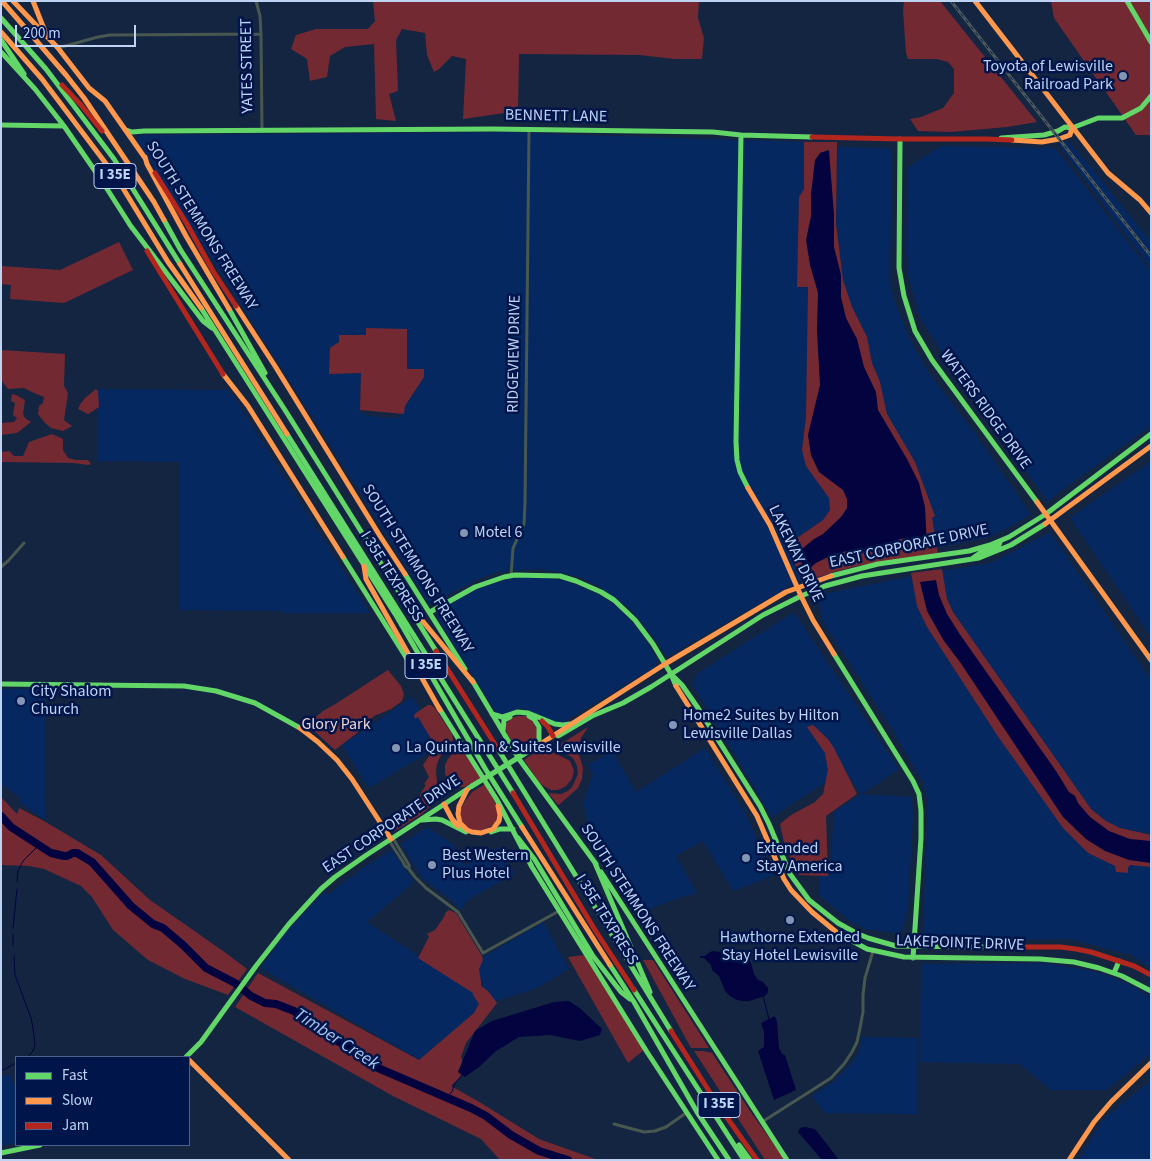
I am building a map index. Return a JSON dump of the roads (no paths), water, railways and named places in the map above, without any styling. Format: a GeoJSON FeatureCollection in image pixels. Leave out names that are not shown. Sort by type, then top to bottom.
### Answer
{"type":"FeatureCollection","features":[{"type":"Feature","properties":{"kind":"main road","name":"SOUTH STEMMONS FREEWAY"},"geometry":{"type":"LineString","coordinates":[[2,1],[66,74],[154,202],[180,249],[285,410],[510,768],[624,956],[716,1102],[757,1160]]}},
{"type":"Feature","properties":{"kind":"main road","name":"SOUTH STEMMONS FREEWAY"},"geometry":{"type":"LineString","coordinates":[[13,1],[58,48],[90,88],[105,101],[145,157],[214,271],[276,366],[380,536],[430,612],[490,712],[540,789],[595,863],[787,1160]]}},
{"type":"Feature","properties":{"kind":"main road"},"geometry":{"type":"LineString","coordinates":[[32,1],[47,37]]}},
{"type":"Feature","properties":{"kind":"main road"},"geometry":{"type":"LineString","coordinates":[[975,1],[1108,173],[1140,200],[1151,213]]}},
{"type":"Feature","properties":{"kind":"main road"},"geometry":{"type":"LineString","coordinates":[[1127,1],[1151,42]]}},
{"type":"Feature","properties":{"kind":"main road","name":"I 35E TEXPRESS"},"geometry":{"type":"LineString","coordinates":[[1,18],[46,69],[114,159],[129,182],[500,772],[611,954],[744,1160]]}},
{"type":"Feature","properties":{"kind":"main road","name":"I 35E"},"geometry":{"type":"LineString","coordinates":[[1,32],[42,79],[104,161],[121,185],[157,245],[216,331],[397,617],[486,770],[634,1002],[698,1112],[729,1160]]}},
{"type":"Feature","properties":{"kind":"main road"},"geometry":{"type":"LineString","coordinates":[[1,40],[35,90]]}},
{"type":"Feature","properties":{"kind":"main road"},"geometry":{"type":"LineString","coordinates":[[1,52],[64,126],[102,181],[227,380],[248,406],[497,800],[532,867],[559,911],[647,1052],[718,1160]]}},
{"type":"Feature","properties":{"kind":"main road"},"geometry":{"type":"LineString","coordinates":[[46,69],[81,105],[126,160]]}},
{"type":"Feature","properties":{"kind":"main road","name":"BENNETT LANE"},"geometry":{"type":"LineString","coordinates":[[126,130],[132,132],[529,129],[713,132],[741,135],[900,139],[986,139],[1044,135],[1065,127],[1072,128],[1088,120],[1122,118],[1141,108],[1151,96]]}},
{"type":"Feature","properties":{"kind":"main road"},"geometry":{"type":"LineString","coordinates":[[1,125],[64,126]]}},
{"type":"Feature","properties":{"kind":"main road","name":"LAKEWAY DRIVE"},"geometry":{"type":"LineString","coordinates":[[741,135],[737,460],[745,482],[770,525],[813,620],[913,781],[919,794],[921,811],[913,958]]}},
{"type":"Feature","properties":{"kind":"main road","name":"WATERS RIDGE DRIVE"},"geometry":{"type":"LineString","coordinates":[[900,139],[899,268],[904,296],[915,330],[932,360],[1066,540],[1151,660]]}},
{"type":"Feature","properties":{"kind":"main road"},"geometry":{"type":"LineString","coordinates":[[145,157],[186,236],[237,322],[285,410]]}},
{"type":"Feature","properties":{"kind":"main road"},"geometry":{"type":"LineString","coordinates":[[130,225],[203,321],[216,331]]}},
{"type":"Feature","properties":{"kind":"main road","name":"EAST CORPORATE DRIVE"},"geometry":{"type":"LineString","coordinates":[[189,1056],[297,913],[321,889],[335,876],[444,804],[665,664],[772,600],[798,587],[865,566],[969,551],[1000,541],[1046,514],[1151,434]]}},
{"type":"Feature","properties":{"kind":"main road","name":"EAST CORPORATE DRIVE"},"geometry":{"type":"LineString","coordinates":[[534,748],[592,716],[623,702],[671,674],[763,615],[801,596],[825,586],[862,576],[970,560],[1011,545],[1050,520],[1151,446]]}},
{"type":"Feature","properties":{"kind":"main road"},"geometry":{"type":"LineString","coordinates":[[970,560],[980,553],[999,545],[1000,541]]}},
{"type":"Feature","properties":{"kind":"main road"},"geometry":{"type":"LineString","coordinates":[[364,564],[366,579],[440,710]]}},
{"type":"Feature","properties":{"kind":"main road","name":"LAKEPOINTE DRIVE"},"geometry":{"type":"LineString","coordinates":[[430,612],[475,587],[511,576],[560,576],[601,592],[614,600],[635,620],[649,638],[713,748],[757,816],[784,879],[805,905],[830,927],[852,942],[873,951],[913,958],[1040,959],[1074,962],[1114,973],[1151,991]]}},
{"type":"Feature","properties":{"kind":"main road"},"geometry":{"type":"LineString","coordinates":[[394,586],[473,682]]}},
{"type":"Feature","properties":{"kind":"main road","name":"LAKEPOINTE DRIVE"},"geometry":{"type":"LineString","coordinates":[[671,674],[686,690],[765,816],[790,874],[798,886],[809,900],[838,923],[856,933],[896,946],[1076,949],[1134,966],[1151,975]]}},
{"type":"Feature","properties":{"kind":"main road"},"geometry":{"type":"LineString","coordinates":[[1,684],[184,686],[216,690],[255,703],[301,728],[337,760],[352,779],[391,839]]}},
{"type":"Feature","properties":{"kind":"main road"},"geometry":{"type":"LineString","coordinates":[[490,712],[502,717],[512,713],[528,713],[555,724],[572,724]]}},
{"type":"Feature","properties":{"kind":"main road"},"geometry":{"type":"LineString","coordinates":[[503,732],[503,723],[507,718],[520,714],[528,715],[534,719],[539,727],[538,740],[534,748]]}},
{"type":"Feature","properties":{"kind":"main road"},"geometry":{"type":"LineString","coordinates":[[540,719],[553,736]]}},
{"type":"Feature","properties":{"kind":"main road"},"geometry":{"type":"LineString","coordinates":[[713,748],[720,743]]}},
{"type":"Feature","properties":{"kind":"main road"},"geometry":{"type":"LineString","coordinates":[[469,788],[462,799],[458,814],[463,827],[472,832],[487,831],[493,829],[498,824],[500,815],[497,800]]}},
{"type":"Feature","properties":{"kind":"main road"},"geometry":{"type":"LineString","coordinates":[[444,804],[452,819],[461,829]]}},
{"type":"Feature","properties":{"kind":"main road"},"geometry":{"type":"LineString","coordinates":[[421,820],[439,820],[477,835],[487,834],[500,829],[513,829]]}},
{"type":"Feature","properties":{"kind":"main road"},"geometry":{"type":"LineString","coordinates":[[518,838],[534,860],[593,956],[621,992],[634,1002]]}},
{"type":"Feature","properties":{"kind":"main road"},"geometry":{"type":"LineString","coordinates":[[595,863],[658,1010]]}},
{"type":"Feature","properties":{"kind":"main road"},"geometry":{"type":"LineString","coordinates":[[784,879],[790,874]]}},
{"type":"Feature","properties":{"kind":"main road"},"geometry":{"type":"LineString","coordinates":[[927,946],[928,958]]}},
{"type":"Feature","properties":{"kind":"main road"},"geometry":{"type":"LineString","coordinates":[[1040,947],[1040,959]]}},
{"type":"Feature","properties":{"kind":"main road"},"geometry":{"type":"LineString","coordinates":[[1114,973],[1119,961]]}},
{"type":"Feature","properties":{"kind":"main road"},"geometry":{"type":"LineString","coordinates":[[190,1061],[289,1160]]}},
{"type":"Feature","properties":{"kind":"main road"},"geometry":{"type":"LineString","coordinates":[[1069,1160],[1094,1122],[1111,1102],[1150,1064]]}},
{"type":"Feature","properties":{"kind":"main road"},"geometry":{"type":"LineString","coordinates":[[707,1103],[750,1160]]}},
{"type":"Feature","properties":{"kind":"main road"},"geometry":{"type":"LineString","coordinates":[[1,1153],[35,1146]]}},
{"type":"Feature","properties":{"kind":"street","name":"YATES STREET"},"geometry":{"type":"LineString","coordinates":[[256,1],[262,34],[262,130]]}},
{"type":"Feature","properties":{"kind":"street"},"geometry":{"type":"LineString","coordinates":[[58,48],[98,37],[110,36],[262,34]]}},
{"type":"Feature","properties":{"kind":"street","name":"RIDGEVIEW DRIVE"},"geometry":{"type":"LineString","coordinates":[[511,576],[513,548],[524,524],[525,504],[529,129]]}},
{"type":"Feature","properties":{"kind":"street"},"geometry":{"type":"LineString","coordinates":[[1,567],[24,543]]}},
{"type":"Feature","properties":{"kind":"street"},"geometry":{"type":"LineString","coordinates":[[391,839],[390,842],[405,866],[426,888],[458,912],[483,953],[559,911]]}},
{"type":"Feature","properties":{"kind":"street"},"geometry":{"type":"LineString","coordinates":[[762,1122],[833,1076],[852,1052],[863,1012],[865,978],[873,951]]}},
{"type":"Feature","properties":{"kind":"street"},"geometry":{"type":"LineString","coordinates":[[614,1124],[644,1132],[655,1131],[666,1127],[686,1112]]}},
{"type":"Feature","properties":{"kind":"waterway","name":"Timber Creek"},"geometry":{"type":"LineString","coordinates":[[1,816],[11,827],[51,853],[64,856],[77,853],[92,862],[131,906],[153,924],[163,928],[206,968],[235,983],[251,996],[265,1003],[276,1004],[294,1011],[325,1034],[378,1068],[471,1108],[539,1151],[568,1160]]}},
{"type":"Feature","properties":{"kind":"waterway"},"geometry":{"type":"LineString","coordinates":[[17,882],[18,871],[23,861],[39,845]]}},
{"type":"Feature","properties":{"kind":"waterway"},"geometry":{"type":"LineString","coordinates":[[13,928],[17,889]]}},
{"type":"Feature","properties":{"kind":"waterway"},"geometry":{"type":"LineString","coordinates":[[13,934],[13,945]]}},
{"type":"Feature","properties":{"kind":"waterway"},"geometry":{"type":"LineString","coordinates":[[14,956],[15,975],[33,1028],[35,1045],[29,1056]]}},
{"type":"Feature","properties":{"kind":"waterway"},"geometry":{"type":"LineString","coordinates":[[763,996],[769,1019]]}},
{"type":"Feature","properties":{"kind":"waterway"},"geometry":{"type":"LineString","coordinates":[[1,1071],[15,1064]]}},
{"type":"Feature","properties":{"kind":"waterway"},"geometry":{"type":"LineString","coordinates":[[446,1097],[452,1092],[454,1085],[462,1075]]}},
{"type":"Feature","properties":{"kind":"railway"},"geometry":{"type":"LineString","coordinates":[[951,1],[1151,256]]}},
{"type":"Feature","properties":{"kind":"place","name":"Toyota of Lewisville Railroad Park"},"geometry":{"type":"Point","coordinates":[1123,76]}},
{"type":"Feature","properties":{"kind":"place","name":"Motel 6"},"geometry":{"type":"Point","coordinates":[464,533]}},
{"type":"Feature","properties":{"kind":"place","name":"City Shalom Church"},"geometry":{"type":"Point","coordinates":[21,701]}},
{"type":"Feature","properties":{"kind":"place","name":"Home2 Suites by Hilton Lewisville Dallas"},"geometry":{"type":"Point","coordinates":[673,725]}},
{"type":"Feature","properties":{"kind":"place","name":"La Quinta Inn & Suites Lewisville"},"geometry":{"type":"Point","coordinates":[396,748]}},
{"type":"Feature","properties":{"kind":"place","name":"Extended Stay America"},"geometry":{"type":"Point","coordinates":[746,858]}},
{"type":"Feature","properties":{"kind":"place","name":"Best Western Plus Hotel"},"geometry":{"type":"Point","coordinates":[432,865]}},
{"type":"Feature","properties":{"kind":"place","name":"Hawthorne Extended Stay Hotel Lewisville"},"geometry":{"type":"Point","coordinates":[790,920]}},
{"type":"Feature","properties":{"kind":"park label","name":"Glory Park"},"geometry":{"type":"Point","coordinates":[336,725]}}]}
